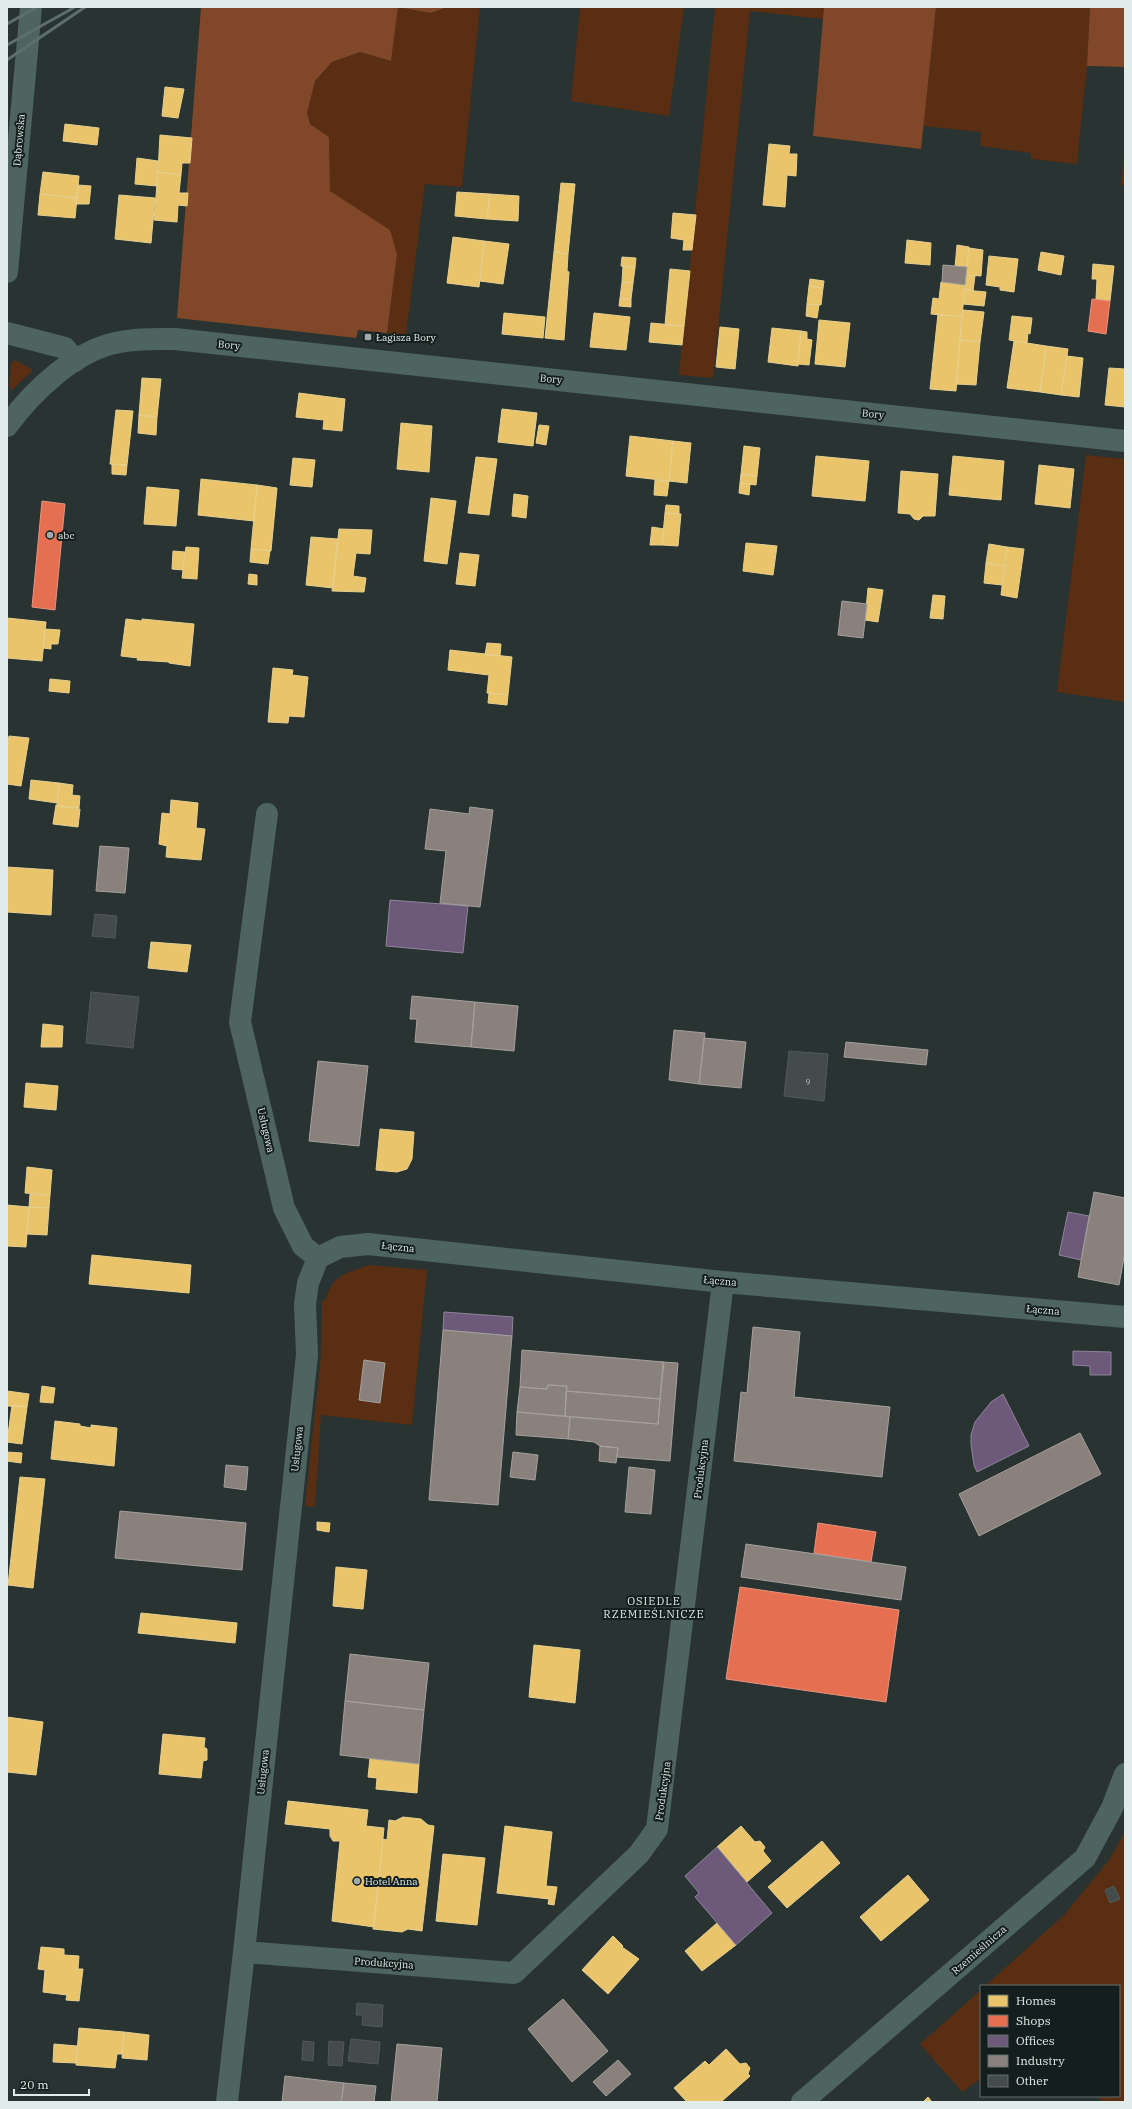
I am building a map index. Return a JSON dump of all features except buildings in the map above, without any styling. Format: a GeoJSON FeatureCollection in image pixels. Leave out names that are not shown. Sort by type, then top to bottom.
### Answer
{"type":"FeatureCollection","features":[{"type":"Feature","properties":{"kind":"street","name":"Dąbrowska"},"geometry":{"type":"LineString","coordinates":[[7,272],[31,7]]}},
{"type":"Feature","properties":{"kind":"street"},"geometry":{"type":"LineString","coordinates":[[7,333],[65,348],[76,361]]}},
{"type":"Feature","properties":{"kind":"street","name":"Bory"},"geometry":{"type":"LineString","coordinates":[[7,426],[28,398],[76,361],[118,342],[175,339],[1125,441]]}},
{"type":"Feature","properties":{"kind":"street","name":"Usługowa"},"geometry":{"type":"LineString","coordinates":[[227,2102],[307,1355],[305,1304],[308,1283],[318,1258],[303,1246],[284,1208],[240,1022],[267,814]]}},
{"type":"Feature","properties":{"kind":"street","name":"Łączna"},"geometry":{"type":"LineString","coordinates":[[318,1258],[340,1247],[368,1244],[723,1282],[1125,1316]]}},
{"type":"Feature","properties":{"kind":"street","name":"Produkcyjna"},"geometry":{"type":"LineString","coordinates":[[244,1952],[514,1973],[639,1854],[657,1829],[663,1795],[723,1282]]}},
{"type":"Feature","properties":{"kind":"street","name":"Rzemieślnicza"},"geometry":{"type":"LineString","coordinates":[[802,2102],[1085,1858],[1112,1808],[1125,1774]]}},
{"type":"Feature","properties":{"kind":"shaded area"},"geometry":{"type":"Polygon","coordinates":[[[201,7],[398,7],[391,61],[360,52],[332,62],[315,81],[307,113],[310,124],[329,137],[330,191],[390,230],[397,254],[387,333],[358,330],[356,338],[177,318],[201,7]]]}},
{"type":"Feature","properties":{"kind":"shaded area"},"geometry":{"type":"Polygon","coordinates":[[[398,7],[431,13],[447,7],[480,7],[462,187],[425,184],[406,335],[387,333],[397,254],[344,201],[330,191],[329,137],[310,124],[307,113],[315,81],[332,62],[360,52],[391,61],[398,7]]]}},
{"type":"Feature","properties":{"kind":"shaded area"},"geometry":{"type":"Polygon","coordinates":[[[398,7],[447,7],[431,13],[398,7]]]}},
{"type":"Feature","properties":{"kind":"shaded area"},"geometry":{"type":"Polygon","coordinates":[[[580,7],[684,7],[669,116],[571,101],[580,7]]]}},
{"type":"Feature","properties":{"kind":"shaded area"},"geometry":{"type":"Polygon","coordinates":[[[715,7],[824,7],[823,19],[750,11],[713,378],[679,375],[715,7]]]}},
{"type":"Feature","properties":{"kind":"shaded area"},"geometry":{"type":"Polygon","coordinates":[[[824,7],[936,7],[921,149],[813,136],[824,7]]]}},
{"type":"Feature","properties":{"kind":"shaded area"},"geometry":{"type":"Polygon","coordinates":[[[936,7],[1090,7],[1087,66],[1077,164],[1031,159],[1031,153],[980,146],[981,132],[923,126],[936,7]]]}},
{"type":"Feature","properties":{"kind":"shaded area"},"geometry":{"type":"Polygon","coordinates":[[[1090,7],[1125,7],[1125,67],[1087,66],[1090,7]]]}},
{"type":"Feature","properties":{"kind":"shaded area"},"geometry":{"type":"Polygon","coordinates":[[[1125,148],[1125,186],[1121,185],[1125,148]]]}},
{"type":"Feature","properties":{"kind":"shaded area"},"geometry":{"type":"Polygon","coordinates":[[[15,360],[32,369],[32,371],[12,390],[9,387],[11,363],[15,360]]]}},
{"type":"Feature","properties":{"kind":"shaded area"},"geometry":{"type":"Polygon","coordinates":[[[1086,455],[1125,459],[1125,702],[1057,692],[1086,455]]]}},
{"type":"Feature","properties":{"kind":"shaded area"},"geometry":{"type":"Polygon","coordinates":[[[369,1265],[427,1270],[412,1425],[321,1415],[315,1507],[305,1506],[321,1356],[322,1301],[326,1299],[329,1291],[337,1279],[369,1265]]]}},
{"type":"Feature","properties":{"kind":"shaded area"},"geometry":{"type":"Polygon","coordinates":[[[1125,1832],[1125,2102],[1101,2102],[1100,2097],[1120,2097],[1120,1985],[986,1985],[1064,1915],[1109,1860],[1125,1832]]]}},
{"type":"Feature","properties":{"kind":"shaded area"},"geometry":{"type":"Polygon","coordinates":[[[980,1991],[980,2079],[962,2092],[920,2044],[980,1991]]]}},
{"type":"Feature","properties":{"kind":"railway"},"geometry":{"type":"LineString","coordinates":[[7,24],[37,7]]}},
{"type":"Feature","properties":{"kind":"railway"},"geometry":{"type":"LineString","coordinates":[[7,45],[75,7]]}},
{"type":"Feature","properties":{"kind":"railway"},"geometry":{"type":"LineString","coordinates":[[7,60],[85,7]]}},
{"type":"Feature","properties":{"kind":"place","name":"Łagisza Bory"},"geometry":{"type":"Point","coordinates":[368,337]}},
{"type":"Feature","properties":{"kind":"place","name":"abc"},"geometry":{"type":"Point","coordinates":[50,535]}},
{"type":"Feature","properties":{"kind":"place","name":"Hotel Anna"},"geometry":{"type":"Point","coordinates":[357,1881]}},
{"type":"Feature","properties":{"kind":"district","name":"OSIEDLE RZEMIEŚLNICZE"},"geometry":{"type":"Point","coordinates":[654,1607]}}]}
